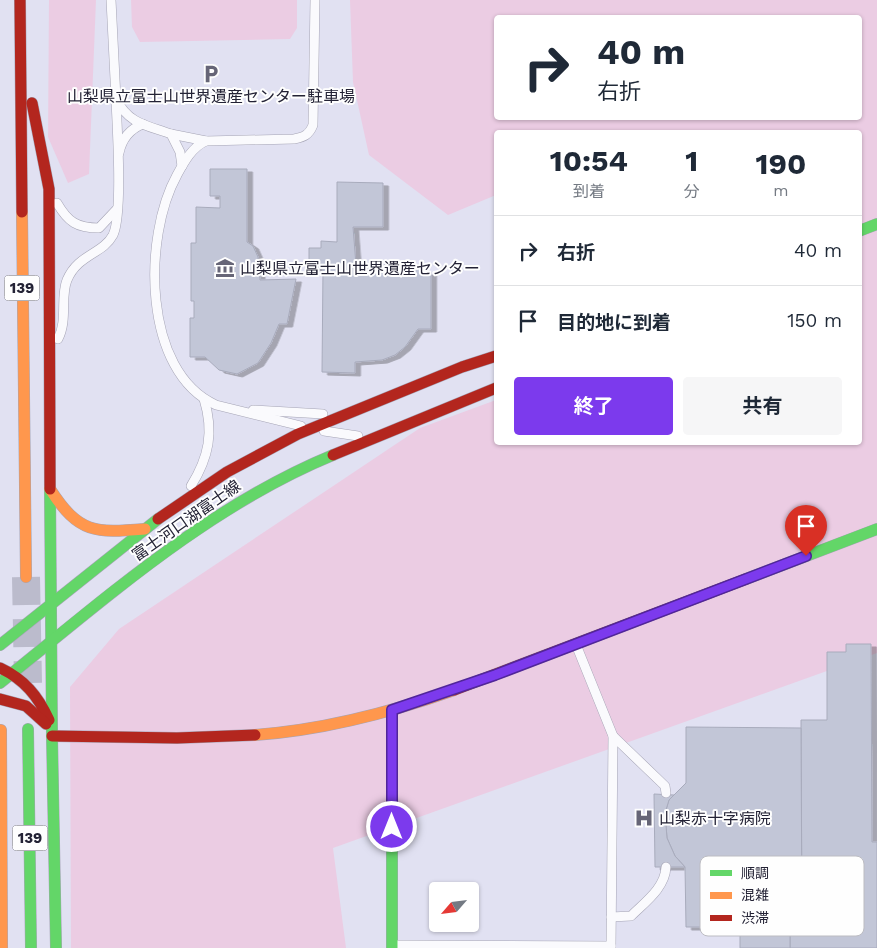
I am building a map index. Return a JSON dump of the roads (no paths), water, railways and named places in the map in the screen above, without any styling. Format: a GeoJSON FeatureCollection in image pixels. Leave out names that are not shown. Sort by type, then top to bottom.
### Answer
{"type":"FeatureCollection","features":[{"type":"Feature","properties":{"kind":"main road","name":"139"},"geometry":{"type":"LineString","coordinates":[[20,0],[26,577]]}},
{"type":"Feature","properties":{"kind":"main road"},"geometry":{"type":"LineString","coordinates":[[19,33],[49,190],[50,644],[56,948]]}},
{"type":"Feature","properties":{"kind":"main road"},"geometry":{"type":"LineString","coordinates":[[862,230],[877,224]]}},
{"type":"Feature","properties":{"kind":"main road","name":"富士河口湖富士線"},"geometry":{"type":"LineString","coordinates":[[0,644],[180,503],[262,452],[311,428],[462,367],[494,357]]}},
{"type":"Feature","properties":{"kind":"main road","name":"富士河口湖富士線"},"geometry":{"type":"LineString","coordinates":[[0,683],[175,544],[210,519],[276,480],[494,389]]}},
{"type":"Feature","properties":{"kind":"main road"},"geometry":{"type":"LineString","coordinates":[[50,489],[62,511],[74,522],[93,529],[111,532],[145,529]]}},
{"type":"Feature","properties":{"kind":"main road"},"geometry":{"type":"LineString","coordinates":[[52,736],[196,739],[258,736],[305,730],[392,710],[495,675],[877,528]]}},
{"type":"Feature","properties":{"kind":"main road"},"geometry":{"type":"LineString","coordinates":[[8,624],[50,644]]}},
{"type":"Feature","properties":{"kind":"main road"},"geometry":{"type":"LineString","coordinates":[[0,668],[13,673],[33,690],[43,705],[52,736]]}},
{"type":"Feature","properties":{"kind":"main road"},"geometry":{"type":"LineString","coordinates":[[0,699],[20,702],[35,710],[52,736]]}},
{"type":"Feature","properties":{"kind":"main road"},"geometry":{"type":"LineString","coordinates":[[392,710],[392,946]]}},
{"type":"Feature","properties":{"kind":"main road","name":"139"},"geometry":{"type":"LineString","coordinates":[[28,729],[31,948]]}},
{"type":"Feature","properties":{"kind":"main road","name":"139"},"geometry":{"type":"LineString","coordinates":[[1,730],[2,948]]}},
{"type":"Feature","properties":{"kind":"lane"},"geometry":{"type":"LineString","coordinates":[[49,357],[63,329],[67,281],[78,262],[102,247],[113,235],[118,207],[116,99],[111,0]]}},
{"type":"Feature","properties":{"kind":"lane"},"geometry":{"type":"LineString","coordinates":[[116,99],[127,116],[143,124],[171,134],[206,141],[294,139],[304,136],[310,132],[313,125],[315,0]]}},
{"type":"Feature","properties":{"kind":"lane"},"geometry":{"type":"LineString","coordinates":[[117,165],[120,148],[125,137],[133,128],[143,124]]}},
{"type":"Feature","properties":{"kind":"lane"},"geometry":{"type":"LineString","coordinates":[[171,134],[180,152],[182,166]]}},
{"type":"Feature","properties":{"kind":"lane"},"geometry":{"type":"LineString","coordinates":[[206,141],[192,150],[168,192],[158,232],[154,272],[160,328],[169,352],[183,377],[193,390],[204,399],[231,409],[311,428],[376,437]]}},
{"type":"Feature","properties":{"kind":"lane"},"geometry":{"type":"LineString","coordinates":[[49,190],[64,215],[82,228],[99,228],[118,207]]}},
{"type":"Feature","properties":{"kind":"lane"},"geometry":{"type":"LineString","coordinates":[[180,503],[195,479],[207,451],[210,427],[204,399]]}},
{"type":"Feature","properties":{"kind":"lane"},"geometry":{"type":"LineString","coordinates":[[231,409],[343,415]]}},
{"type":"Feature","properties":{"kind":"lane"},"geometry":{"type":"LineString","coordinates":[[576,644],[614,736],[665,786],[666,793]]}},
{"type":"Feature","properties":{"kind":"lane"},"geometry":{"type":"LineString","coordinates":[[392,946],[611,947],[614,736]]}},
{"type":"Feature","properties":{"kind":"lane"},"geometry":{"type":"LineString","coordinates":[[610,917],[631,916],[661,885],[666,876],[666,867]]}},
{"type":"Feature","properties":{"kind":"tunnel"},"geometry":{"type":"LineString","coordinates":[[26,577],[28,683]]}},
{"type":"Feature","properties":{"kind":"place","name":"山梨県立富士山世界遺産センター駐車場"},"geometry":{"type":"Point","coordinates":[211,74]}},
{"type":"Feature","properties":{"kind":"place","name":"山梨県立富士山世界遺産センター"},"geometry":{"type":"Point","coordinates":[225,268]}},
{"type":"Feature","properties":{"kind":"place","name":"山梨赤十字病院"},"geometry":{"type":"Point","coordinates":[644,818]}}]}
